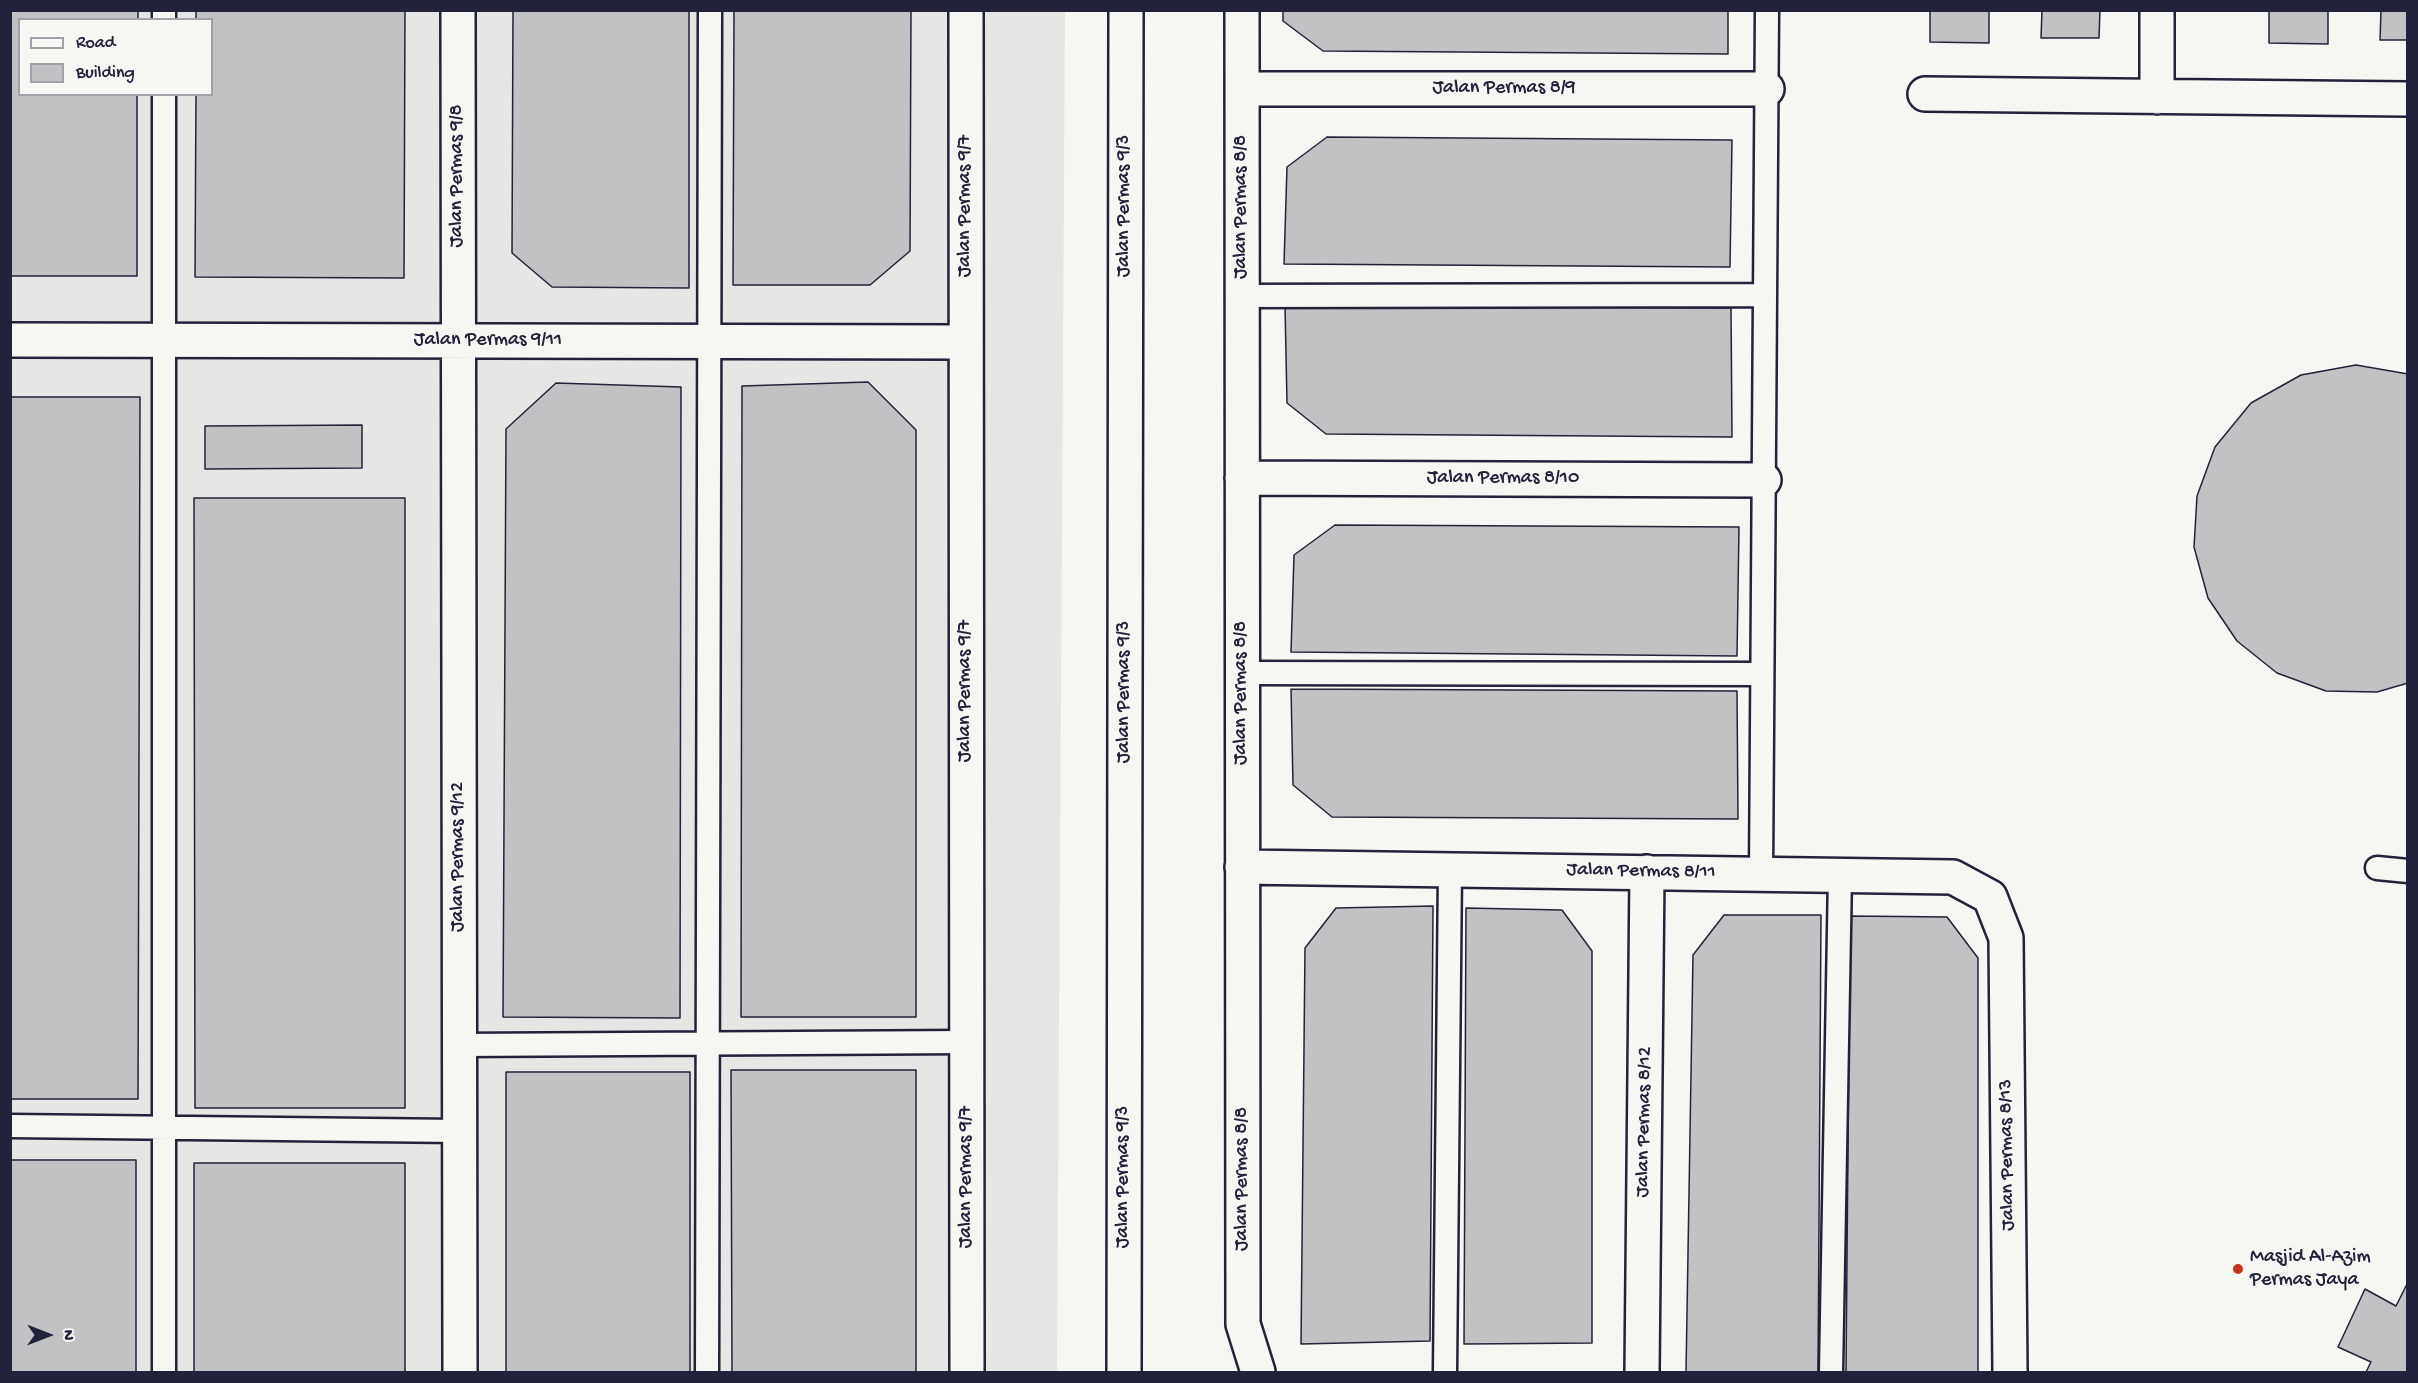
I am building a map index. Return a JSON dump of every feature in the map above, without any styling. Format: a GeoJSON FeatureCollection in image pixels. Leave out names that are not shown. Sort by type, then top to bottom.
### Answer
{"type":"FeatureCollection","features":[{"type":"Feature","properties":{"kind":"street","name":"Jalan Permas 9/8"},"geometry":{"type":"LineString","coordinates":[[458,10],[458,341]]}},
{"type":"Feature","properties":{"kind":"street","name":"Jalan Permas 9/7"},"geometry":{"type":"LineString","coordinates":[[966,10],[967,1372]]}},
{"type":"Feature","properties":{"kind":"street","name":"Jalan Permas 9/3"},"geometry":{"type":"LineString","coordinates":[[1124,1372],[1126,10]]}},
{"type":"Feature","properties":{"kind":"street","name":"Jalan Permas 8/8"},"geometry":{"type":"LineString","coordinates":[[1242,10],[1243,1324],[1258,1372]]}},
{"type":"Feature","properties":{"kind":"street"},"geometry":{"type":"LineString","coordinates":[[2157,10],[2157,97]]}},
{"type":"Feature","properties":{"kind":"street","name":"Jalan Permas 8/9"},"geometry":{"type":"LineString","coordinates":[[1242,89],[1767,89]]}},
{"type":"Feature","properties":{"kind":"street"},"geometry":{"type":"LineString","coordinates":[[1924,94],[2408,99]]}},
{"type":"Feature","properties":{"kind":"street","name":"Jalan Permas 9/11"},"geometry":{"type":"LineString","coordinates":[[10,340],[965,342]]}},
{"type":"Feature","properties":{"kind":"street","name":"Jalan Permas 9/12"},"geometry":{"type":"LineString","coordinates":[[458,341],[460,1372]]}},
{"type":"Feature","properties":{"kind":"street","name":"Jalan Permas 8/10"},"geometry":{"type":"LineString","coordinates":[[1242,477],[1764,480]]}},
{"type":"Feature","properties":{"kind":"street","name":"Jalan Permas 8/11"},"geometry":{"type":"LineString","coordinates":[[1242,867],[1953,877],[1990,897],[2006,938]]}},
{"type":"Feature","properties":{"kind":"street","name":"Jalan Permas 8/12"},"geometry":{"type":"LineString","coordinates":[[1642,1372],[1647,872]]}},
{"type":"Feature","properties":{"kind":"street","name":"Jalan Permas 8/13"},"geometry":{"type":"LineString","coordinates":[[2006,938],[2010,1372]]}},
{"type":"Feature","properties":{"kind":"lane"},"geometry":{"type":"LineString","coordinates":[[707,1372],[710,10]]}},
{"type":"Feature","properties":{"kind":"lane"},"geometry":{"type":"LineString","coordinates":[[1761,874],[1767,10]]}},
{"type":"Feature","properties":{"kind":"lane"},"geometry":{"type":"LineString","coordinates":[[164,96],[164,1372]]}},
{"type":"Feature","properties":{"kind":"lane"},"geometry":{"type":"LineString","coordinates":[[1242,296],[1765,295]]}},
{"type":"Feature","properties":{"kind":"lane"},"geometry":{"type":"LineString","coordinates":[[1242,674],[1762,674]]}},
{"type":"Feature","properties":{"kind":"lane"},"geometry":{"type":"LineString","coordinates":[[2377,868],[2408,871]]}},
{"type":"Feature","properties":{"kind":"lane"},"geometry":{"type":"LineString","coordinates":[[1445,1372],[1450,869]]}},
{"type":"Feature","properties":{"kind":"lane"},"geometry":{"type":"LineString","coordinates":[[1831,1372],[1840,874]]}},
{"type":"Feature","properties":{"kind":"lane"},"geometry":{"type":"LineString","coordinates":[[459,1045],[967,1042]]}},
{"type":"Feature","properties":{"kind":"lane"},"geometry":{"type":"LineString","coordinates":[[10,1126],[459,1131]]}},
{"type":"Feature","properties":{"kind":"shaded area"},"geometry":{"type":"Polygon","coordinates":[[[10,11],[1065,11],[1057,1372],[11,1372],[10,11]]]}},
{"type":"Feature","properties":{"kind":"building"},"geometry":{"type":"Polygon","coordinates":[[[10,10],[138,10],[138,18],[18,18],[18,96],[137,96],[137,276],[10,276],[10,10]]]}},
{"type":"Feature","properties":{"kind":"building"},"geometry":{"type":"Polygon","coordinates":[[[196,10],[405,10],[404,278],[195,277],[196,96],[213,96],[213,18],[196,18],[196,10]]]}},
{"type":"Feature","properties":{"kind":"building"},"geometry":{"type":"Polygon","coordinates":[[[513,10],[689,10],[689,288],[552,287],[512,253],[513,10]]]}},
{"type":"Feature","properties":{"kind":"building"},"geometry":{"type":"Polygon","coordinates":[[[734,10],[911,10],[910,251],[870,285],[733,285],[734,10]]]}},
{"type":"Feature","properties":{"kind":"building"},"geometry":{"type":"Polygon","coordinates":[[[1283,10],[1728,10],[1728,54],[1323,51],[1283,21],[1283,10]]]}},
{"type":"Feature","properties":{"kind":"building"},"geometry":{"type":"Polygon","coordinates":[[[1930,10],[1989,10],[1989,43],[1930,42],[1930,10]]]}},
{"type":"Feature","properties":{"kind":"building"},"geometry":{"type":"Polygon","coordinates":[[[2042,10],[2100,10],[2099,38],[2041,38],[2042,10]]]}},
{"type":"Feature","properties":{"kind":"building"},"geometry":{"type":"Polygon","coordinates":[[[2269,10],[2328,10],[2328,44],[2269,43],[2269,10]]]}},
{"type":"Feature","properties":{"kind":"building"},"geometry":{"type":"Polygon","coordinates":[[[2381,10],[2408,10],[2408,40],[2380,40],[2381,10]]]}},
{"type":"Feature","properties":{"kind":"building"},"geometry":{"type":"Polygon","coordinates":[[[1327,137],[1732,140],[1730,267],[1284,264],[1287,167],[1327,137]]]}},
{"type":"Feature","properties":{"kind":"building"},"geometry":{"type":"Polygon","coordinates":[[[1285,306],[1731,308],[1732,437],[1326,434],[1287,403],[1285,306]]]}},
{"type":"Feature","properties":{"kind":"building"},"geometry":{"type":"Polygon","coordinates":[[[2356,365],[2408,374],[2408,683],[2377,692],[2326,691],[2277,673],[2237,641],[2208,598],[2194,547],[2197,496],[2215,447],[2251,403],[2301,375],[2356,365]]]}},
{"type":"Feature","properties":{"kind":"building"},"geometry":{"type":"Polygon","coordinates":[[[868,382],[916,430],[916,1017],[741,1017],[742,386],[868,382]]]}},
{"type":"Feature","properties":{"kind":"building"},"geometry":{"type":"Polygon","coordinates":[[[556,383],[681,387],[680,1018],[503,1017],[506,429],[556,383]]]}},
{"type":"Feature","properties":{"kind":"building"},"geometry":{"type":"Polygon","coordinates":[[[10,397],[140,397],[138,1099],[10,1099],[10,397]]]}},
{"type":"Feature","properties":{"kind":"building"},"geometry":{"type":"Polygon","coordinates":[[[362,425],[362,468],[205,469],[205,426],[362,425]]]}},
{"type":"Feature","properties":{"kind":"building"},"geometry":{"type":"Polygon","coordinates":[[[194,498],[405,498],[405,1108],[195,1108],[194,498]]]}},
{"type":"Feature","properties":{"kind":"building"},"geometry":{"type":"Polygon","coordinates":[[[1335,525],[1739,527],[1737,656],[1291,652],[1294,555],[1335,525]]]}},
{"type":"Feature","properties":{"kind":"building"},"geometry":{"type":"Polygon","coordinates":[[[1291,689],[1737,691],[1738,819],[1332,817],[1293,785],[1291,689]]]}},
{"type":"Feature","properties":{"kind":"building"},"geometry":{"type":"Polygon","coordinates":[[[1433,906],[1430,1341],[1301,1344],[1305,948],[1336,908],[1433,906]]]}},
{"type":"Feature","properties":{"kind":"building"},"geometry":{"type":"Polygon","coordinates":[[[1466,908],[1562,910],[1592,951],[1592,1343],[1464,1344],[1466,908]]]}},
{"type":"Feature","properties":{"kind":"building"},"geometry":{"type":"Polygon","coordinates":[[[1724,915],[1821,915],[1818,1372],[1686,1372],[1693,955],[1724,915]]]}},
{"type":"Feature","properties":{"kind":"building"},"geometry":{"type":"Polygon","coordinates":[[[1850,916],[1947,917],[1978,958],[1978,1372],[1846,1372],[1850,916]]]}},
{"type":"Feature","properties":{"kind":"building"},"geometry":{"type":"Polygon","coordinates":[[[731,1070],[916,1070],[916,1372],[732,1372],[731,1070]]]}},
{"type":"Feature","properties":{"kind":"building"},"geometry":{"type":"Polygon","coordinates":[[[506,1072],[690,1072],[690,1372],[506,1372],[506,1072]]]}},
{"type":"Feature","properties":{"kind":"building"},"geometry":{"type":"Polygon","coordinates":[[[10,1160],[136,1160],[136,1372],[10,1372],[10,1160]]]}},
{"type":"Feature","properties":{"kind":"building"},"geometry":{"type":"Polygon","coordinates":[[[194,1163],[405,1163],[405,1372],[194,1372],[194,1163]]]}},
{"type":"Feature","properties":{"kind":"building"},"geometry":{"type":"Polygon","coordinates":[[[2408,1282],[2408,1372],[2366,1372],[2371,1362],[2338,1347],[2365,1289],[2396,1306],[2408,1282]]]}},
{"type":"Feature","properties":{"kind":"place","name":"Masjid Al-Azim Permas Jaya"},"geometry":{"type":"Point","coordinates":[2238,1269]}}]}
